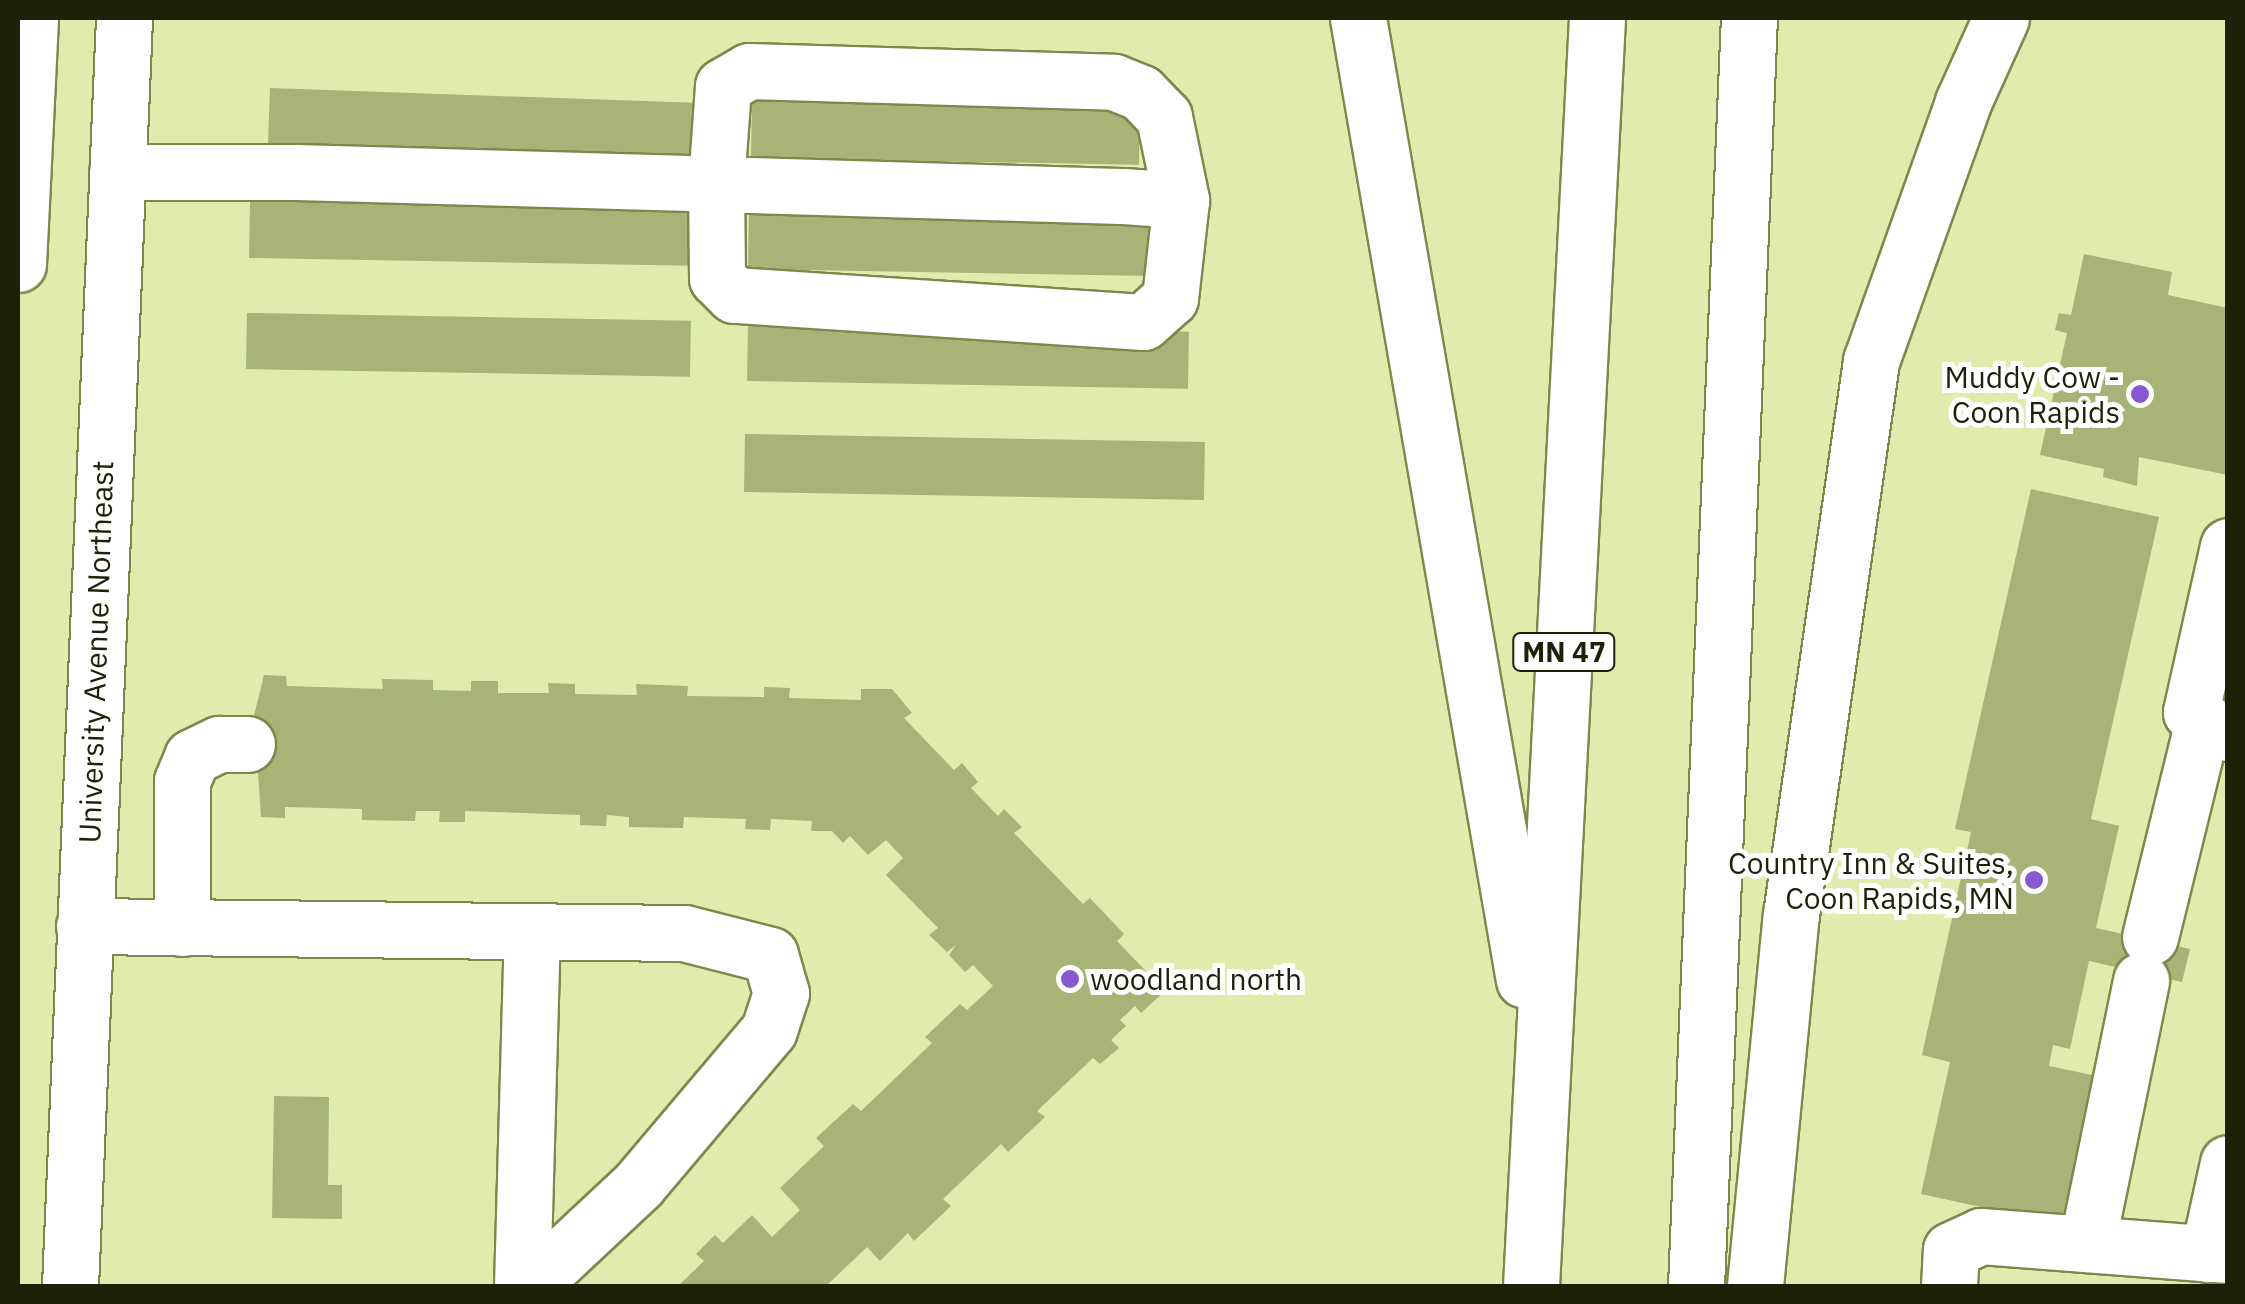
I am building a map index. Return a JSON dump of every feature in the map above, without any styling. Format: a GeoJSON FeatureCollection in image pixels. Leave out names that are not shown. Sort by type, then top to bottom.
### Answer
{"type":"FeatureCollection","features":[{"type":"Feature","properties":{"kind":"main road"},"geometry":{"type":"LineString","coordinates":[[18,264],[30,18]]}},
{"type":"Feature","properties":{"kind":"main road","name":"University Avenue Northeast"},"geometry":{"type":"LineString","coordinates":[[70,1286],[124,18]]}},
{"type":"Feature","properties":{"kind":"main road"},"geometry":{"type":"LineString","coordinates":[[1358,18],[1542,1080]]}},
{"type":"Feature","properties":{"kind":"main road","name":"MN 47"},"geometry":{"type":"LineString","coordinates":[[1531,1286],[1596,18]]}},
{"type":"Feature","properties":{"kind":"main road"},"geometry":{"type":"LineString","coordinates":[[1696,1286],[1749,18]]}},
{"type":"Feature","properties":{"kind":"main road"},"geometry":{"type":"LineString","coordinates":[[1755,1286],[1790,915],[1871,361],[1964,102],[2001,18]]}},
{"type":"Feature","properties":{"kind":"main road"},"geometry":{"type":"LineString","coordinates":[[749,71],[1094,82],[1141,93],[1164,117],[1182,200],[1170,298],[1144,322],[734,296],[717,278],[716,184],[724,86],[749,71]]}},
{"type":"Feature","properties":{"kind":"main road"},"geometry":{"type":"LineString","coordinates":[[117,172],[716,184],[1182,200]]}},
{"type":"Feature","properties":{"kind":"main road"},"geometry":{"type":"LineString","coordinates":[[2219,729],[2191,712],[2228,546]]}},
{"type":"Feature","properties":{"kind":"main road"},"geometry":{"type":"LineString","coordinates":[[2087,1244],[2145,958],[2199,738],[2219,729]]}},
{"type":"Feature","properties":{"kind":"main road"},"geometry":{"type":"LineString","coordinates":[[182,928],[182,780],[192,757],[219,744],[248,744]]}},
{"type":"Feature","properties":{"kind":"main road"},"geometry":{"type":"LineString","coordinates":[[84,926],[684,932],[770,956],[781,993],[769,1030],[638,1185],[530,1286]]}},
{"type":"Feature","properties":{"kind":"main road"},"geometry":{"type":"LineString","coordinates":[[522,1286],[532,932]]}},
{"type":"Feature","properties":{"kind":"main road"},"geometry":{"type":"LineString","coordinates":[[1948,1286],[1951,1250],[1981,1236],[2218,1254],[2228,1162]]}},
{"type":"Feature","properties":{"kind":"building"},"geometry":{"type":"Polygon","coordinates":[[[270,88],[694,103],[692,160],[268,145],[270,88]]]}},
{"type":"Feature","properties":{"kind":"building"},"geometry":{"type":"Polygon","coordinates":[[[752,100],[1140,107],[1139,165],[751,158],[752,100]]]}},
{"type":"Feature","properties":{"kind":"building"},"geometry":{"type":"Polygon","coordinates":[[[250,201],[691,209],[690,266],[249,258],[250,201]]]}},
{"type":"Feature","properties":{"kind":"building"},"geometry":{"type":"Polygon","coordinates":[[[749,212],[1155,219],[1154,276],[748,269],[749,212]]]}},
{"type":"Feature","properties":{"kind":"building","name":"Muddy Cow - Coon Rapids"},"geometry":{"type":"Polygon","coordinates":[[[2084,254],[2172,272],[2168,295],[2228,308],[2228,475],[2139,457],[2137,486],[2103,477],[2104,469],[2040,455],[2067,333],[2055,330],[2059,313],[2071,315],[2084,254]]]}},
{"type":"Feature","properties":{"kind":"building"},"geometry":{"type":"Polygon","coordinates":[[[247,313],[691,321],[690,377],[246,369],[247,313]]]}},
{"type":"Feature","properties":{"kind":"building"},"geometry":{"type":"Polygon","coordinates":[[[748,324],[1189,332],[1188,389],[747,381],[748,324]]]}},
{"type":"Feature","properties":{"kind":"building"},"geometry":{"type":"Polygon","coordinates":[[[745,434],[1205,442],[1204,500],[744,492],[745,434]]]}},
{"type":"Feature","properties":{"kind":"building","name":"Country Inn & Suites, Coon Rapids, MN"},"geometry":{"type":"Polygon","coordinates":[[[2031,489],[2159,517],[2091,819],[2119,826],[2096,928],[2190,949],[2182,982],[2089,961],[2070,1049],[2053,1045],[2049,1066],[2097,1076],[2064,1225],[1921,1194],[1950,1062],[1922,1055],[1971,832],[1955,829],[2031,489]]]}},
{"type":"Feature","properties":{"kind":"building","name":"woodland north"},"geometry":{"type":"Polygon","coordinates":[[[264,675],[286,676],[287,686],[383,689],[382,679],[433,680],[433,690],[471,691],[471,681],[498,681],[498,693],[549,693],[548,683],[575,684],[575,694],[637,695],[636,684],[688,686],[687,696],[764,697],[764,687],[790,688],[789,698],[861,700],[861,689],[892,689],[912,713],[904,718],[954,770],[962,763],[978,782],[971,788],[998,816],[1004,809],[1022,827],[1014,833],[1083,904],[1090,898],[1124,934],[1117,941],[1165,991],[1141,1013],[1135,1006],[1120,1020],[1126,1026],[1111,1040],[1119,1048],[1100,1064],[1093,1058],[1037,1111],[1045,1117],[1008,1152],[1001,1144],[943,1199],[951,1206],[914,1241],[908,1233],[880,1261],[867,1247],[826,1286],[678,1286],[704,1261],[696,1254],[715,1235],[723,1243],[752,1215],[772,1237],[800,1210],[780,1188],[824,1146],[816,1138],[853,1104],[861,1111],[932,1043],[925,1037],[960,1004],[967,1010],[993,986],[973,965],[965,972],[949,955],[956,945],[947,952],[929,935],[938,928],[886,875],[903,858],[886,840],[868,855],[850,836],[843,843],[832,831],[811,831],[812,821],[771,819],[770,830],[745,829],[746,819],[684,817],[683,828],[629,827],[629,817],[607,815],[606,826],[580,825],[580,815],[465,811],[465,822],[439,822],[440,811],[416,811],[415,821],[362,820],[362,809],[285,807],[285,818],[261,817],[258,773],[247,772],[247,744],[264,675]]]}},
{"type":"Feature","properties":{"kind":"building"},"geometry":{"type":"Polygon","coordinates":[[[274,1096],[329,1097],[328,1185],[342,1185],[342,1219],[272,1218],[274,1096]]]}},
{"type":"Feature","properties":{"kind":"place","name":"Muddy Cow - Coon Rapids"},"geometry":{"type":"Point","coordinates":[2140,394]}},
{"type":"Feature","properties":{"kind":"place","name":"Country Inn & Suites, Coon Rapids, MN"},"geometry":{"type":"Point","coordinates":[2034,880]}},
{"type":"Feature","properties":{"kind":"place","name":"woodland north"},"geometry":{"type":"Point","coordinates":[1070,979]}}]}
